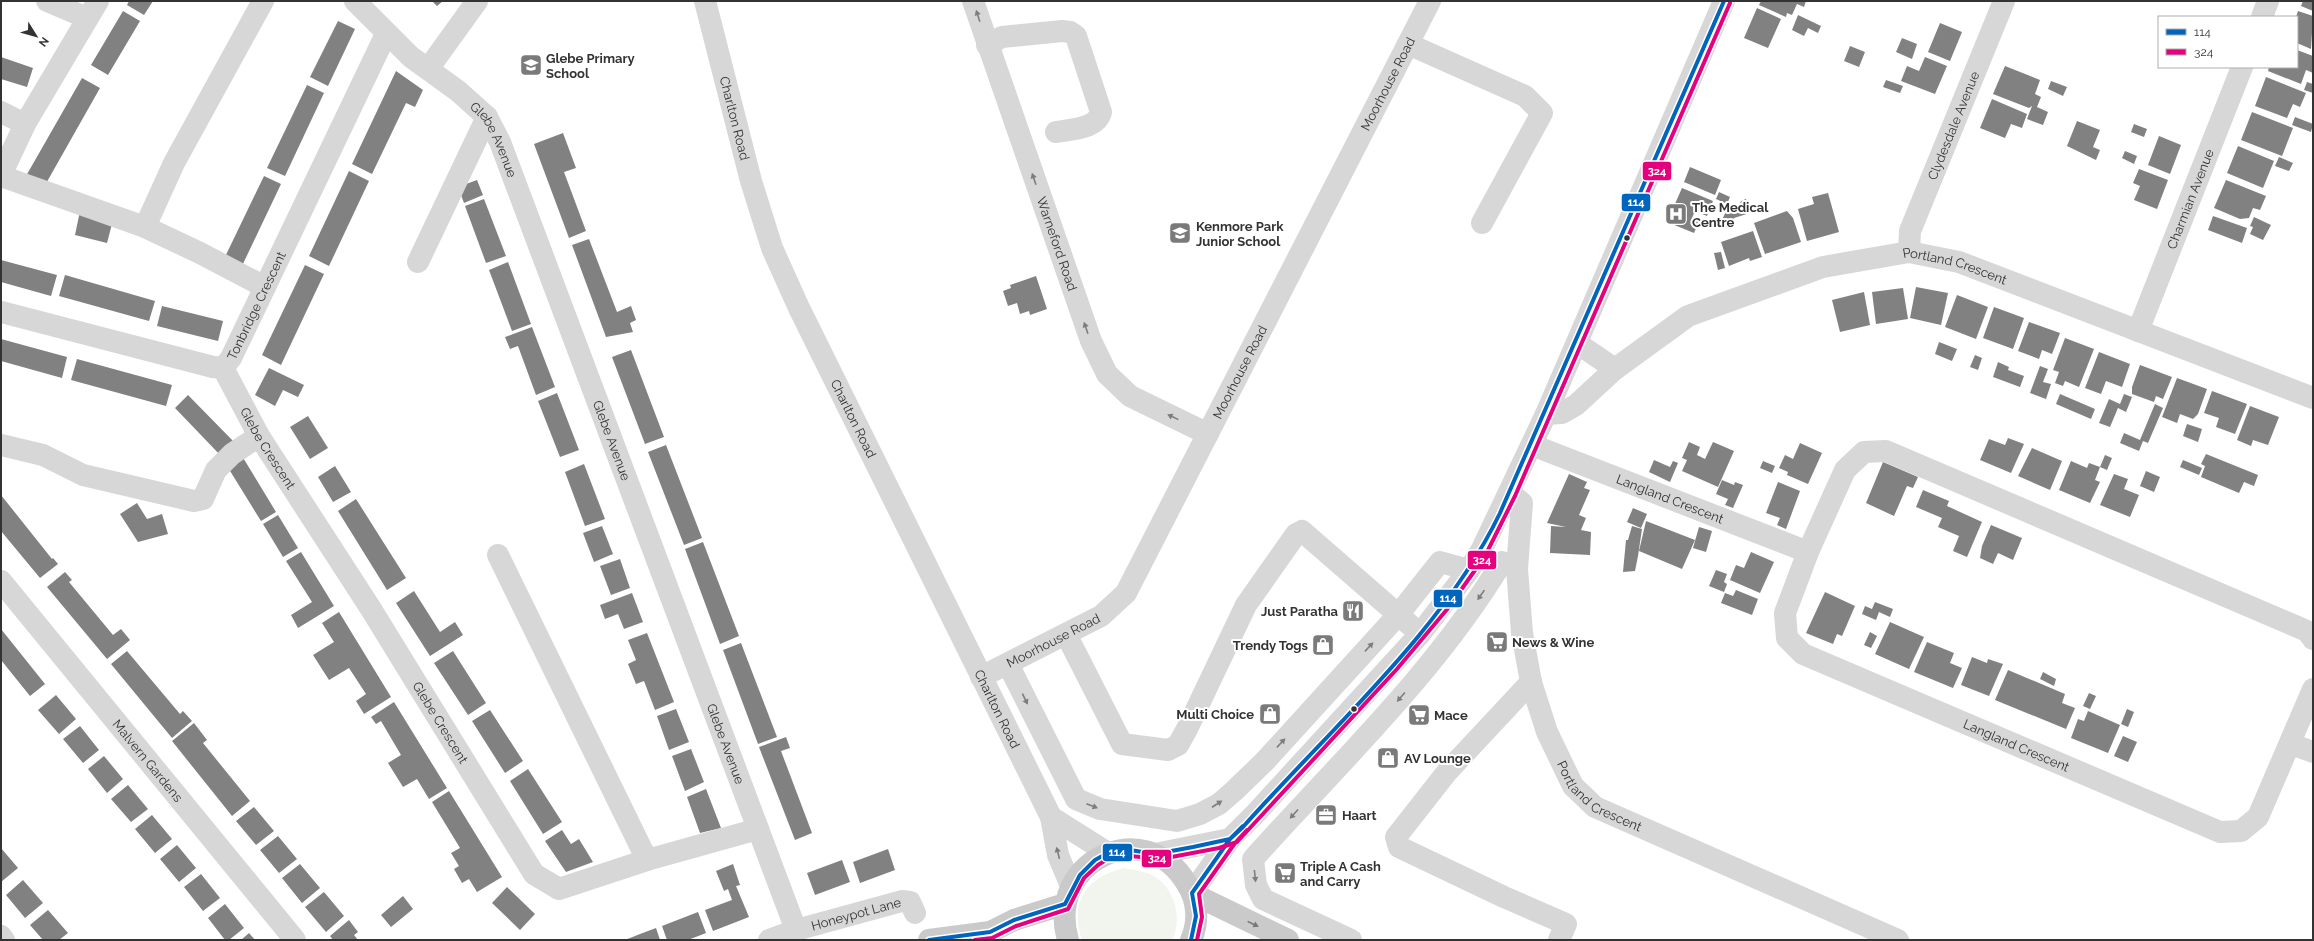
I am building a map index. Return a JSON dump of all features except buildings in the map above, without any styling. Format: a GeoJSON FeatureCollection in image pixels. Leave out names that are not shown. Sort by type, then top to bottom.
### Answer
{"type":"FeatureCollection","features":[{"type":"Feature","properties":{"kind":"main road"},"geometry":{"type":"LineString","coordinates":[[1068,940],[1064,927],[1068,895],[1080,872],[1093,861],[1108,853],[1124,850],[1140,850],[1155,854],[1169,862],[1180,872],[1193,894],[1197,913],[1195,932],[1191,940]]}},
{"type":"Feature","properties":{"kind":"main road"},"geometry":{"type":"LineString","coordinates":[[1193,894],[1288,940]]}},
{"type":"Feature","properties":{"kind":"main road"},"geometry":{"type":"LineString","coordinates":[[929,940],[990,932],[1068,895]]}},
{"type":"Feature","properties":{"kind":"main road"},"geometry":{"type":"LineString","coordinates":[[990,932],[1013,940]]}},
{"type":"Feature","properties":{"kind":"street"},"geometry":{"type":"LineString","coordinates":[[47,1],[92,9],[25,124],[1,176],[144,227],[200,253],[265,288]]}},
{"type":"Feature","properties":{"kind":"street"},"geometry":{"type":"LineString","coordinates":[[144,227],[174,163],[263,1]]}},
{"type":"Feature","properties":{"kind":"street"},"geometry":{"type":"LineString","coordinates":[[428,69],[477,1]]}},
{"type":"Feature","properties":{"kind":"street","name":"Charlton Road"},"geometry":{"type":"LineString","coordinates":[[705,1],[751,181],[772,248],[799,308],[1051,817],[1058,855],[1068,895]]}},
{"type":"Feature","properties":{"kind":"street","name":"Warneford Road"},"geometry":{"type":"LineString","coordinates":[[973,1],[987,45],[1091,341],[1107,374],[1130,396],[1208,434]]}},
{"type":"Feature","properties":{"kind":"street","name":"Moorhouse Road"},"geometry":{"type":"LineString","coordinates":[[981,676],[1008,664],[1102,616],[1126,593],[1430,1]]}},
{"type":"Feature","properties":{"kind":"street"},"geometry":{"type":"LineString","coordinates":[[1193,894],[1230,839],[1420,634],[1469,570],[1482,549],[1510,493],[1546,414],[1724,1]]}},
{"type":"Feature","properties":{"kind":"street","name":"Clydesdale Avenue"},"geometry":{"type":"LineString","coordinates":[[1909,252],[1910,231],[2004,1]]}},
{"type":"Feature","properties":{"kind":"street"},"geometry":{"type":"LineString","coordinates":[[2262,16],[2268,1]]}},
{"type":"Feature","properties":{"kind":"street","name":"Glebe Avenue"},"geometry":{"type":"LineString","coordinates":[[361,3],[386,34],[411,57],[458,91],[487,117],[503,150],[796,930]]}},
{"type":"Feature","properties":{"kind":"street"},"geometry":{"type":"LineString","coordinates":[[987,45],[1002,37],[1062,31],[1070,32],[1076,36],[1101,112],[1099,119],[1094,124],[1056,132]]}},
{"type":"Feature","properties":{"kind":"street","name":"Tonbridge Crescent"},"geometry":{"type":"LineString","coordinates":[[1,312],[212,367],[223,368],[231,358],[386,34]]}},
{"type":"Feature","properties":{"kind":"street"},"geometry":{"type":"LineString","coordinates":[[1408,44],[1526,96],[1542,113],[1482,223]]}},
{"type":"Feature","properties":{"kind":"street","name":"Charmian Avenue"},"geometry":{"type":"LineString","coordinates":[[2138,330],[2242,68]]}},
{"type":"Feature","properties":{"kind":"street"},"geometry":{"type":"LineString","coordinates":[[1,112],[25,124]]}},
{"type":"Feature","properties":{"kind":"street"},"geometry":{"type":"LineString","coordinates":[[418,262],[487,117]]}},
{"type":"Feature","properties":{"kind":"street","name":"Portland Crescent"},"geometry":{"type":"LineString","coordinates":[[1546,414],[1562,413],[1576,405],[1615,369],[1688,316],[1823,268],[1909,252],[1958,262],[2313,398]]}},
{"type":"Feature","properties":{"kind":"street"},"geometry":{"type":"LineString","coordinates":[[1577,343],[1615,369]]}},
{"type":"Feature","properties":{"kind":"street","name":"Glebe Crescent"},"geometry":{"type":"LineString","coordinates":[[223,368],[259,436],[371,609],[534,874],[559,889],[647,860],[758,828]]}},
{"type":"Feature","properties":{"kind":"street"},"geometry":{"type":"LineString","coordinates":[[1,444],[43,455],[83,475],[194,501],[203,499],[216,470],[232,454],[259,436]]}},
{"type":"Feature","properties":{"kind":"street","name":"Langland Crescent"},"geometry":{"type":"LineString","coordinates":[[1532,445],[1808,552]]}},
{"type":"Feature","properties":{"kind":"street","name":"Langland Crescent"},"geometry":{"type":"LineString","coordinates":[[2313,639],[2307,631],[1886,451],[1864,452],[1845,470],[1808,552],[1785,613],[1787,638],[1803,654],[2220,832],[2241,831],[2258,817],[2291,744],[2313,689]]}},
{"type":"Feature","properties":{"kind":"street","name":"Portland Crescent"},"geometry":{"type":"LineString","coordinates":[[1510,493],[1522,503],[1510,566],[1531,682],[1547,732],[1573,786],[1594,807],[1898,940]]}},
{"type":"Feature","properties":{"kind":"street"},"geometry":{"type":"LineString","coordinates":[[1066,634],[1122,744],[1168,750],[1178,745],[1187,729],[1246,605],[1296,534],[1302,531],[1420,634]]}},
{"type":"Feature","properties":{"kind":"street"},"geometry":{"type":"LineString","coordinates":[[1351,940],[1320,934],[1262,899],[1256,885],[1253,859],[1382,719],[1444,647],[1510,566],[1482,549]]}},
{"type":"Feature","properties":{"kind":"street"},"geometry":{"type":"LineString","coordinates":[[498,555],[647,860]]}},
{"type":"Feature","properties":{"kind":"street"},"geometry":{"type":"LineString","coordinates":[[1008,664],[1076,799],[1100,809],[1177,820],[1200,814],[1219,804],[1265,761],[1398,615],[1440,562],[1469,570]]}},
{"type":"Feature","properties":{"kind":"street","name":"Malvern Gardens"},"geometry":{"type":"LineString","coordinates":[[1,581],[295,940]]}},
{"type":"Feature","properties":{"kind":"street"},"geometry":{"type":"LineString","coordinates":[[1531,682],[1447,772],[1396,837],[1399,847],[1504,897],[1566,924],[1559,940]]}},
{"type":"Feature","properties":{"kind":"street"},"geometry":{"type":"LineString","coordinates":[[1020,755],[1045,740]]}},
{"type":"Feature","properties":{"kind":"street"},"geometry":{"type":"LineString","coordinates":[[2291,744],[2313,752]]}},
{"type":"Feature","properties":{"kind":"street"},"geometry":{"type":"LineString","coordinates":[[1265,761],[1287,778],[1312,794]]}},
{"type":"Feature","properties":{"kind":"street"},"geometry":{"type":"LineString","coordinates":[[1051,817],[1108,853]]}},
{"type":"Feature","properties":{"kind":"street"},"geometry":{"type":"LineString","coordinates":[[1155,854],[1230,839]]}},
{"type":"Feature","properties":{"kind":"street","name":"Honeypot Lane"},"geometry":{"type":"LineString","coordinates":[[769,940],[796,930],[902,901],[910,902],[915,913]]}},
{"type":"Feature","properties":{"kind":"street"},"geometry":{"type":"LineString","coordinates":[[1,936],[4,940]]}},
{"type":"Feature","properties":{"kind":"shaded area"},"geometry":{"type":"Polygon","coordinates":[[[1124,868],[1154,876],[1172,896],[1177,914],[1177,923],[1172,940],[1082,940],[1078,914],[1080,903],[1084,894],[1091,885],[1100,878],[1111,872],[1124,868]]]}},
{"type":"Feature","properties":{"kind":"transit line","name":"114"},"geometry":{"type":"LineString","coordinates":[[929,940],[990,932],[1014,920],[1065,904],[1080,875],[1095,860],[1104,855],[1130,850],[1155,854],[1230,839],[1383,678],[1417,638],[1448,598],[1476,556],[1500,513],[1724,1]]}},
{"type":"Feature","properties":{"kind":"transit line","name":"324"},"geometry":{"type":"LineString","coordinates":[[975,940],[992,938],[1016,926],[1068,909],[1084,878],[1106,860],[1130,856],[1161,859],[1219,848],[1237,842],[1397,669],[1449,607],[1485,556],[1515,496],[1730,3]]}},
{"type":"Feature","properties":{"kind":"transit line","name":"114"},"geometry":{"type":"LineString","coordinates":[[1191,940],[1196,916],[1192,893],[1230,839],[1243,826]]}},
{"type":"Feature","properties":{"kind":"transit line","name":"324"},"geometry":{"type":"LineString","coordinates":[[1197,940],[1202,917],[1199,894],[1235,843],[1247,830]]}},
{"type":"Feature","properties":{"kind":"place","name":"Glebe Primary School"},"geometry":{"type":"Point","coordinates":[531,65]}},
{"type":"Feature","properties":{"kind":"place","name":"The Medical Centre"},"geometry":{"type":"Point","coordinates":[1676,214]}},
{"type":"Feature","properties":{"kind":"place","name":"Kenmore Park Junior School"},"geometry":{"type":"Point","coordinates":[1180,233]}},
{"type":"Feature","properties":{"kind":"place","name":"Just Paratha"},"geometry":{"type":"Point","coordinates":[1353,611]}},
{"type":"Feature","properties":{"kind":"place","name":"News & Wine"},"geometry":{"type":"Point","coordinates":[1497,642]}},
{"type":"Feature","properties":{"kind":"place","name":"Trendy Togs"},"geometry":{"type":"Point","coordinates":[1323,645]}},
{"type":"Feature","properties":{"kind":"place","name":"Multi Choice"},"geometry":{"type":"Point","coordinates":[1270,714]}},
{"type":"Feature","properties":{"kind":"place","name":"Mace"},"geometry":{"type":"Point","coordinates":[1419,715]}},
{"type":"Feature","properties":{"kind":"place","name":"AV Lounge"},"geometry":{"type":"Point","coordinates":[1388,758]}},
{"type":"Feature","properties":{"kind":"place","name":"Haart"},"geometry":{"type":"Point","coordinates":[1326,815]}},
{"type":"Feature","properties":{"kind":"place","name":"Triple A Cash and Carry"},"geometry":{"type":"Point","coordinates":[1285,873]}}]}
